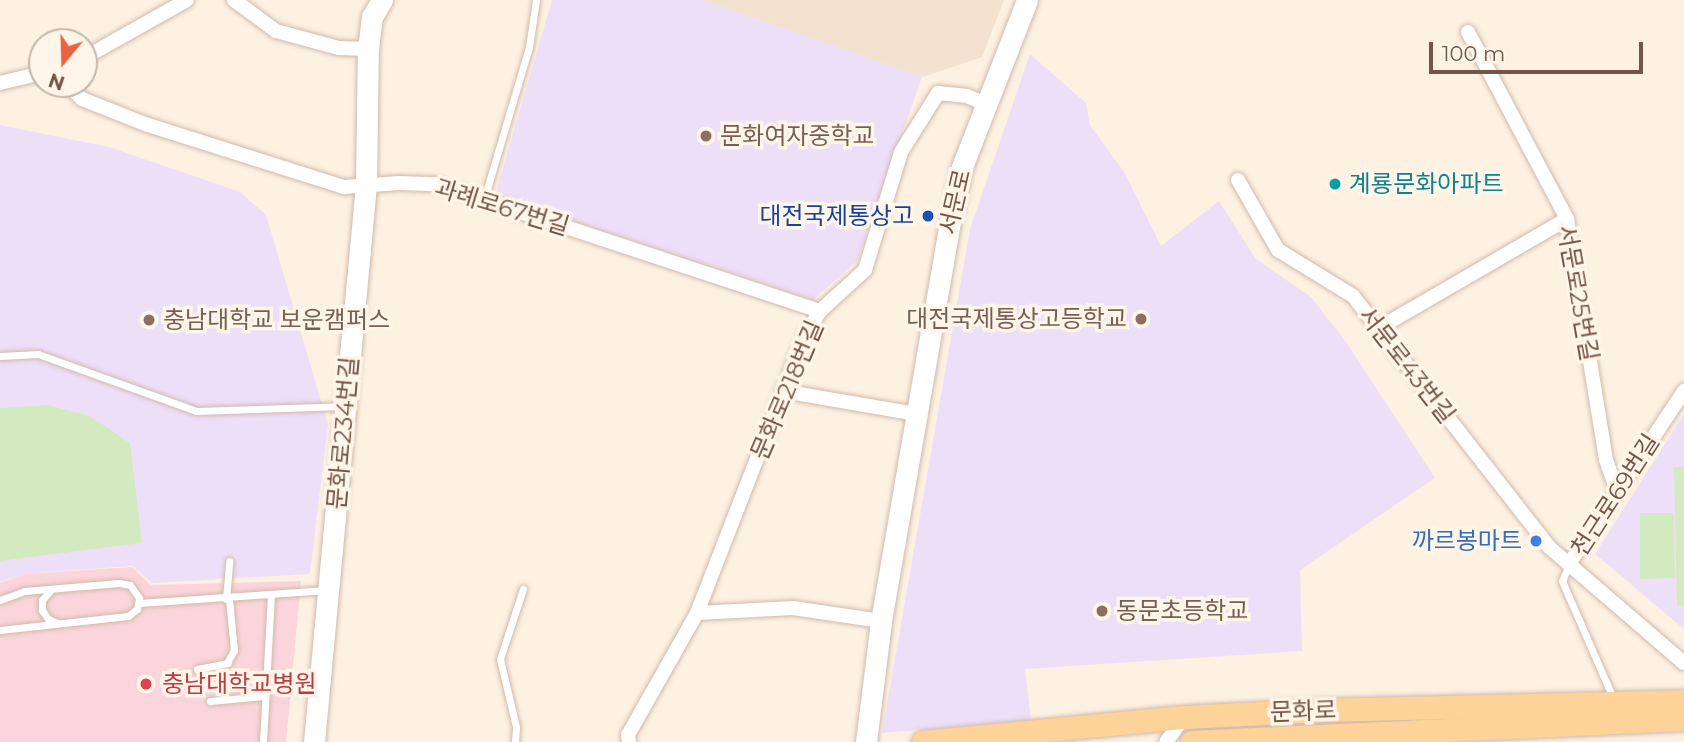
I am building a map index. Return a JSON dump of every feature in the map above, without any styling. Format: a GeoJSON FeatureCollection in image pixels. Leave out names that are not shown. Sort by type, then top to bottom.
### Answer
{"type":"FeatureCollection","features":[{"type":"Feature","properties":{"kind":"main road","name":"문화로234번길"},"geometry":{"type":"LineString","coordinates":[[314,742],[366,185],[368,49],[372,17],[382,0]]}},
{"type":"Feature","properties":{"kind":"main road","name":"서문로"},"geometry":{"type":"LineString","coordinates":[[866,742],[881,621],[950,221],[962,167],[1027,0]]}},
{"type":"Feature","properties":{"kind":"main road"},"geometry":{"type":"LineString","coordinates":[[1617,706],[1684,689]]}},
{"type":"Feature","properties":{"kind":"main road","name":"문화로"},"geometry":{"type":"LineString","coordinates":[[923,742],[1184,717],[1323,710],[1570,705],[1594,694],[1617,706],[1684,719]]}},
{"type":"Feature","properties":{"kind":"main road","name":"문화로"},"geometry":{"type":"LineString","coordinates":[[1192,742],[1537,726],[1617,706],[1684,701]]}},
{"type":"Feature","properties":{"kind":"main road"},"geometry":{"type":"LineString","coordinates":[[1537,726],[1581,736],[1684,732]]}},
{"type":"Feature","properties":{"kind":"street"},"geometry":{"type":"LineString","coordinates":[[98,50],[187,0]]}},
{"type":"Feature","properties":{"kind":"street"},"geometry":{"type":"LineString","coordinates":[[234,0],[285,34],[339,48],[368,49]]}},
{"type":"Feature","properties":{"kind":"street","name":"서문로25번길"},"geometry":{"type":"LineString","coordinates":[[1468,33],[1567,219],[1606,460],[1617,491]]}},
{"type":"Feature","properties":{"kind":"street"},"geometry":{"type":"LineString","coordinates":[[0,83],[28,76]]}},
{"type":"Feature","properties":{"kind":"street","name":"문화로218번길"},"geometry":{"type":"LineString","coordinates":[[629,742],[628,735],[697,613],[802,342],[820,311],[865,270],[901,152],[939,93],[967,96],[985,104]]}},
{"type":"Feature","properties":{"kind":"street","name":"과례로67번길"},"geometry":{"type":"LineString","coordinates":[[81,98],[145,124],[344,187],[436,184],[820,311]]}},
{"type":"Feature","properties":{"kind":"street","name":"서문로43번길"},"geometry":{"type":"LineString","coordinates":[[1238,180],[1278,250],[1353,296],[1549,547],[1684,663]]}},
{"type":"Feature","properties":{"kind":"street"},"geometry":{"type":"LineString","coordinates":[[1379,328],[1567,219]]}},
{"type":"Feature","properties":{"kind":"street"},"geometry":{"type":"LineString","coordinates":[[783,391],[916,414]]}},
{"type":"Feature","properties":{"kind":"street","name":"천근로69번길"},"geometry":{"type":"LineString","coordinates":[[1569,565],[1684,391]]}},
{"type":"Feature","properties":{"kind":"street"},"geometry":{"type":"LineString","coordinates":[[697,613],[793,608],[881,621]]}},
{"type":"Feature","properties":{"kind":"street"},"geometry":{"type":"LineString","coordinates":[[1166,742],[1184,717]]}},
{"type":"Feature","properties":{"kind":"lane"},"geometry":{"type":"LineString","coordinates":[[484,199],[529,47],[536,0]]}},
{"type":"Feature","properties":{"kind":"lane"},"geometry":{"type":"LineString","coordinates":[[0,356],[38,354],[196,411],[346,406]]}},
{"type":"Feature","properties":{"kind":"lane"},"geometry":{"type":"LineString","coordinates":[[197,668],[227,663],[234,650],[228,599],[229,561]]}},
{"type":"Feature","properties":{"kind":"lane"},"geometry":{"type":"LineString","coordinates":[[1569,565],[1562,581],[1617,706]]}},
{"type":"Feature","properties":{"kind":"lane"},"geometry":{"type":"LineString","coordinates":[[0,600],[25,591],[125,583],[138,593],[139,603],[128,616],[0,630]]}},
{"type":"Feature","properties":{"kind":"lane"},"geometry":{"type":"LineString","coordinates":[[54,589],[45,595],[42,611],[48,620],[59,623]]}},
{"type":"Feature","properties":{"kind":"lane"},"geometry":{"type":"LineString","coordinates":[[515,742],[516,727],[500,659],[523,589]]}},
{"type":"Feature","properties":{"kind":"lane"},"geometry":{"type":"LineString","coordinates":[[139,603],[228,599],[328,590]]}},
{"type":"Feature","properties":{"kind":"lane"},"geometry":{"type":"LineString","coordinates":[[263,742],[271,595]]}},
{"type":"Feature","properties":{"kind":"lane"},"geometry":{"type":"LineString","coordinates":[[210,701],[264,696]]}},
{"type":"Feature","properties":{"kind":"shaded area","name":"문화여자중학교"},"geometry":{"type":"Polygon","coordinates":[[[552,0],[702,0],[922,77],[857,261],[813,300],[495,195],[552,0]]]}},
{"type":"Feature","properties":{"kind":"shaded area"},"geometry":{"type":"Polygon","coordinates":[[[702,0],[1004,0],[982,57],[922,77],[702,0]]]}},
{"type":"Feature","properties":{"kind":"shaded area"},"geometry":{"type":"Polygon","coordinates":[[[1030,54],[1086,103],[1090,125],[1124,172],[1161,246],[1219,201],[1256,259],[1311,297],[1346,342],[1435,478],[1300,570],[1302,651],[1025,669],[1031,720],[882,733],[970,229],[1030,54]]]}},
{"type":"Feature","properties":{"kind":"shaded area","name":"충남대학교 보운캠퍼스"},"geometry":{"type":"Polygon","coordinates":[[[0,125],[109,147],[240,192],[266,215],[328,424],[310,574],[152,583],[132,566],[26,574],[0,582],[0,125]]]}},
{"type":"Feature","properties":{"kind":"shaded area"},"geometry":{"type":"Polygon","coordinates":[[[1684,414],[1684,629],[1595,554],[1684,414]]]}},
{"type":"Feature","properties":{"kind":"shaded area","name":"충남대학교병원"},"geometry":{"type":"Polygon","coordinates":[[[132,567],[151,585],[301,581],[286,742],[0,742],[0,583],[25,574],[132,567]]]}},
{"type":"Feature","properties":{"kind":"green space"},"geometry":{"type":"Polygon","coordinates":[[[48,405],[90,416],[130,443],[142,543],[0,561],[0,408],[48,405]]]}},
{"type":"Feature","properties":{"kind":"green space"},"geometry":{"type":"Polygon","coordinates":[[[1674,467],[1684,467],[1684,606],[1677,606],[1674,467]]]}},
{"type":"Feature","properties":{"kind":"green space"},"geometry":{"type":"Polygon","coordinates":[[[1640,513],[1674,513],[1675,578],[1640,579],[1640,513]]]}},
{"type":"Feature","properties":{"kind":"place","name":"문화여자중학교"},"geometry":{"type":"Point","coordinates":[706,136]}},
{"type":"Feature","properties":{"kind":"place","name":"계룡문화아파트"},"geometry":{"type":"Point","coordinates":[1335,184]}},
{"type":"Feature","properties":{"kind":"place","name":"대전국제통상고"},"geometry":{"type":"Point","coordinates":[928,216]}},
{"type":"Feature","properties":{"kind":"place","name":"대전국제통상고등학교"},"geometry":{"type":"Point","coordinates":[1141,319]}},
{"type":"Feature","properties":{"kind":"place","name":"충남대학교 보운캠퍼스"},"geometry":{"type":"Point","coordinates":[149,320]}},
{"type":"Feature","properties":{"kind":"place","name":"까르봉마트"},"geometry":{"type":"Point","coordinates":[1536,541]}},
{"type":"Feature","properties":{"kind":"place","name":"동문초등학교"},"geometry":{"type":"Point","coordinates":[1102,611]}},
{"type":"Feature","properties":{"kind":"place","name":"충남대학교병원"},"geometry":{"type":"Point","coordinates":[146,684]}}]}
